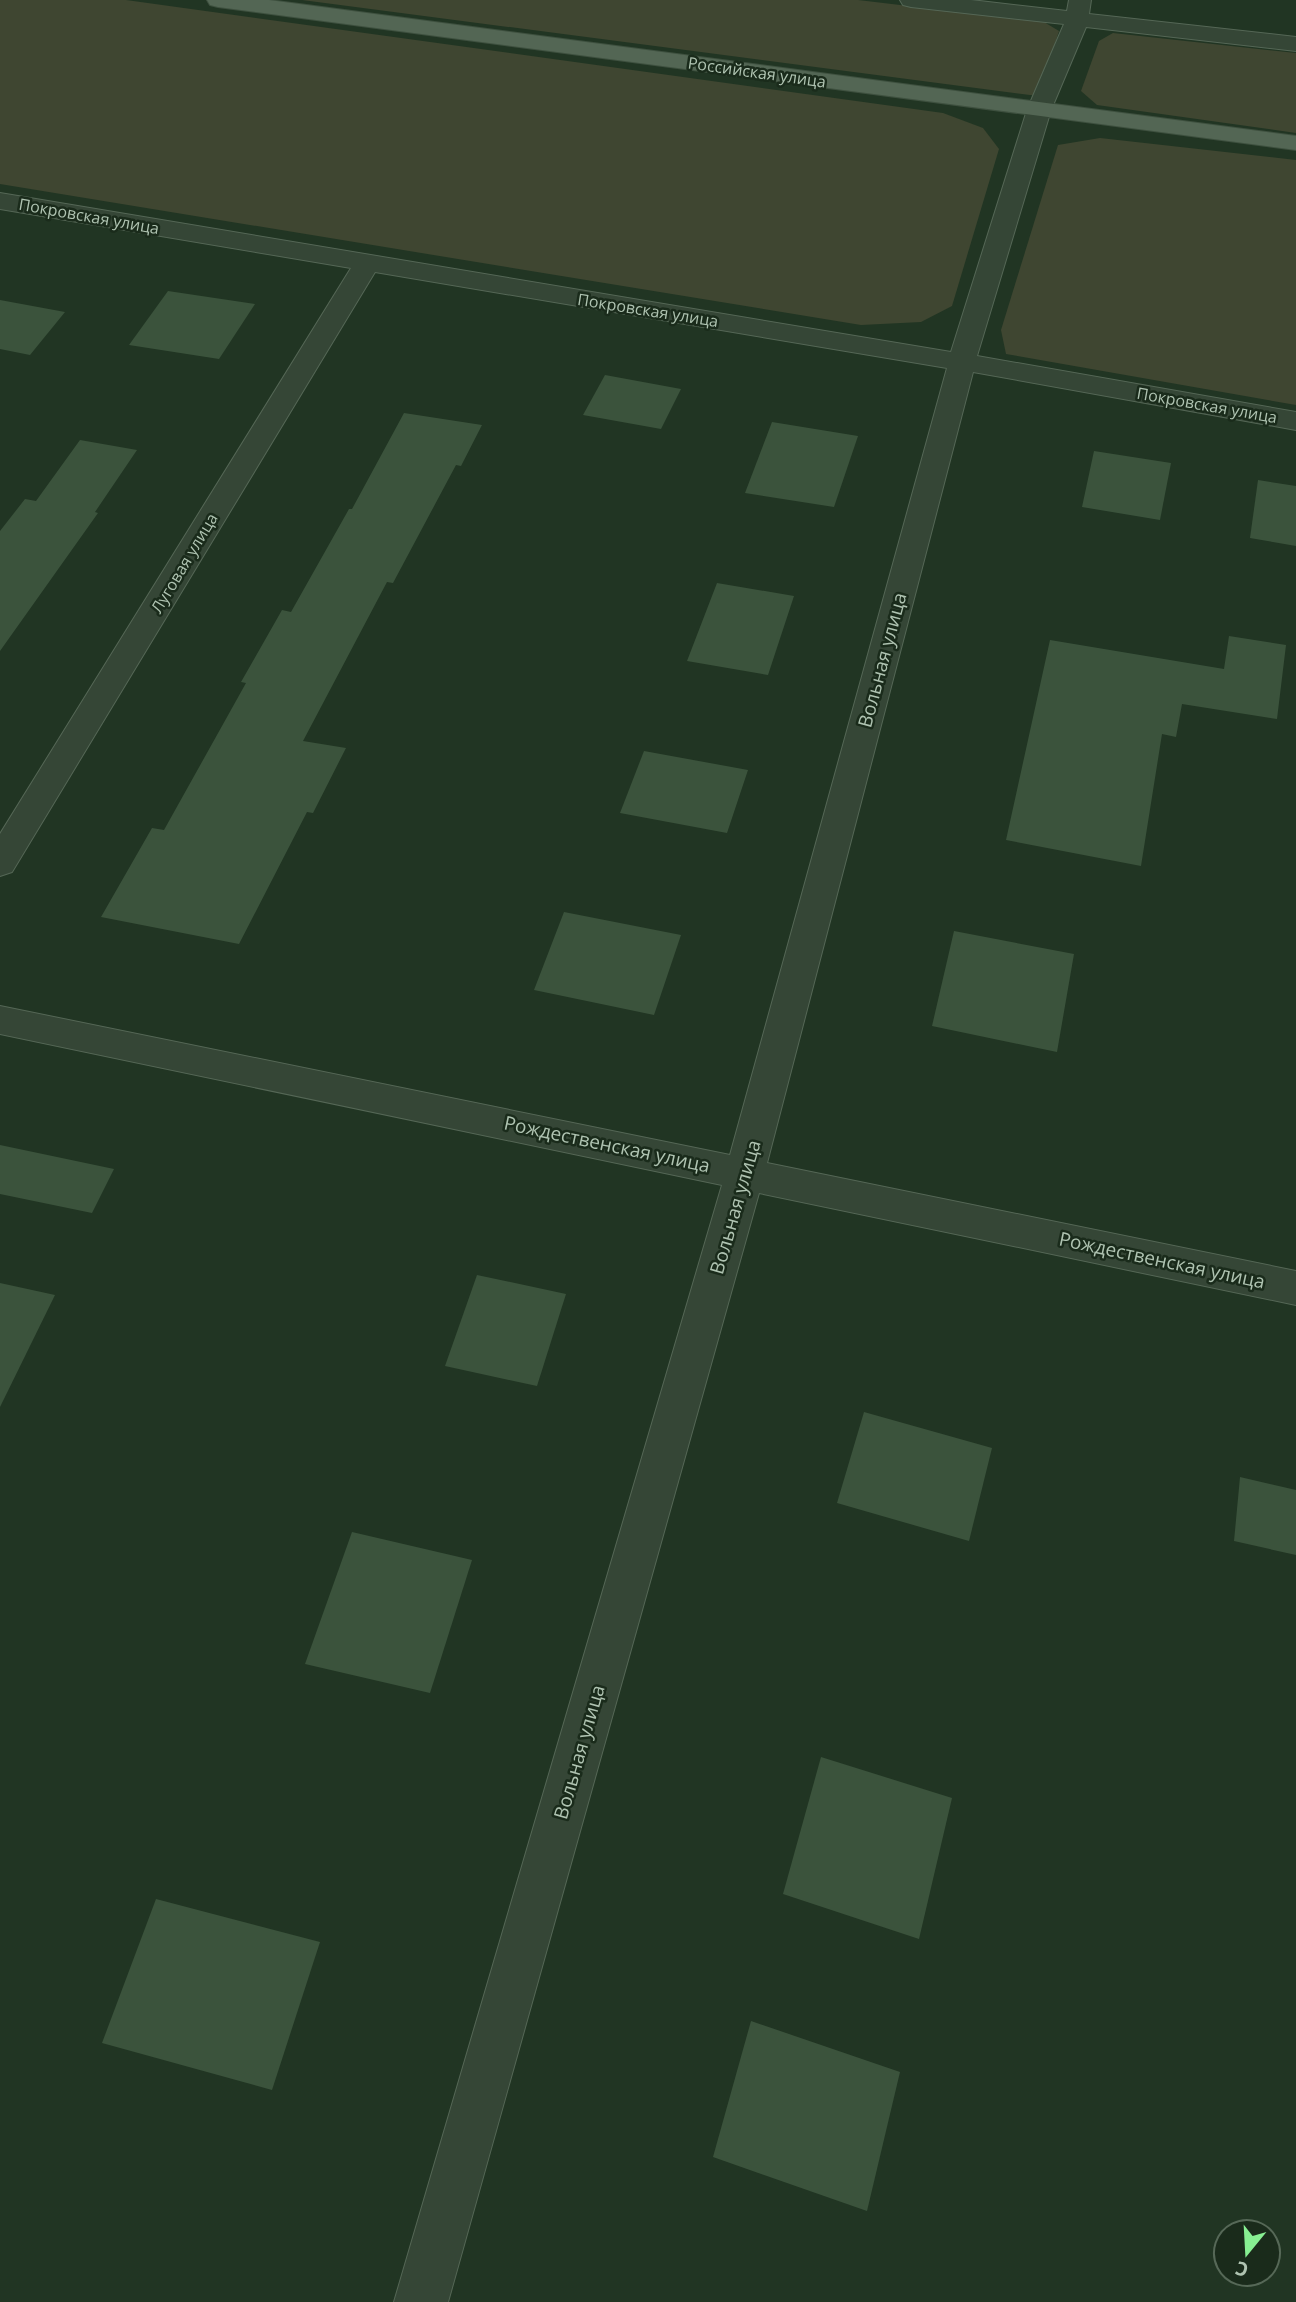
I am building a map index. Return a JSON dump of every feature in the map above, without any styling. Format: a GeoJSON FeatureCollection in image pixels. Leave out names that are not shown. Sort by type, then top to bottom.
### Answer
{"type":"FeatureCollection","features":[{"type":"Feature","properties":{"kind":"main road","name":"Российская улица"},"geometry":{"type":"LineString","coordinates":[[218,0],[1296,143]]}},
{"type":"Feature","properties":{"kind":"street"},"geometry":{"type":"LineString","coordinates":[[911,0],[1079,10],[1296,44]]}},
{"type":"Feature","properties":{"kind":"street","name":"Вольная улица"},"geometry":{"type":"LineString","coordinates":[[421,2302],[745,1173],[962,362],[1039,110],[1079,10]]}},
{"type":"Feature","properties":{"kind":"street","name":"Покровская улица"},"geometry":{"type":"LineString","coordinates":[[0,201],[962,362],[1296,421]]}},
{"type":"Feature","properties":{"kind":"street","name":"Луговая улица"},"geometry":{"type":"LineString","coordinates":[[0,863],[368,263]]}},
{"type":"Feature","properties":{"kind":"street","name":"Рождественская улица"},"geometry":{"type":"LineString","coordinates":[[0,1020],[1296,1288]]}},
{"type":"Feature","properties":{"kind":"green space"},"geometry":{"type":"Polygon","coordinates":[[[0,0],[126,0],[943,113],[983,128],[999,149],[952,306],[921,322],[861,325],[0,184],[0,0]]]}},
{"type":"Feature","properties":{"kind":"green space"},"geometry":{"type":"Polygon","coordinates":[[[302,0],[858,0],[1044,22],[1059,31],[1038,96],[302,0]]]}},
{"type":"Feature","properties":{"kind":"green space"},"geometry":{"type":"Polygon","coordinates":[[[1113,33],[1296,53],[1296,133],[1097,105],[1081,91],[1099,41],[1113,33]]]}},
{"type":"Feature","properties":{"kind":"green space"},"geometry":{"type":"Polygon","coordinates":[[[1100,138],[1296,160],[1296,405],[1006,354],[1001,330],[1058,145],[1100,138]]]}},
{"type":"Feature","properties":{"kind":"building"},"geometry":{"type":"Polygon","coordinates":[[[168,291],[255,304],[219,359],[129,345],[168,291]]]}},
{"type":"Feature","properties":{"kind":"building"},"geometry":{"type":"Polygon","coordinates":[[[0,300],[65,312],[30,355],[0,349],[0,300]]]}},
{"type":"Feature","properties":{"kind":"building"},"geometry":{"type":"Polygon","coordinates":[[[605,375],[681,389],[661,429],[583,415],[605,375]]]}},
{"type":"Feature","properties":{"kind":"building"},"geometry":{"type":"Polygon","coordinates":[[[404,413],[482,425],[461,466],[456,465],[393,583],[387,582],[303,741],[346,748],[313,813],[307,812],[239,944],[101,917],[152,828],[164,830],[246,683],[241,682],[282,610],[291,612],[349,509],[352,509],[404,413]]]}},
{"type":"Feature","properties":{"kind":"building"},"geometry":{"type":"Polygon","coordinates":[[[772,422],[858,436],[834,507],[745,493],[772,422]]]}},
{"type":"Feature","properties":{"kind":"building"},"geometry":{"type":"Polygon","coordinates":[[[80,440],[137,450],[95,512],[98,513],[0,651],[0,531],[25,499],[36,501],[80,440]]]}},
{"type":"Feature","properties":{"kind":"building"},"geometry":{"type":"Polygon","coordinates":[[[1094,451],[1171,463],[1160,520],[1082,507],[1094,451]]]}},
{"type":"Feature","properties":{"kind":"building"},"geometry":{"type":"Polygon","coordinates":[[[1258,480],[1296,486],[1296,546],[1250,538],[1258,480]]]}},
{"type":"Feature","properties":{"kind":"building"},"geometry":{"type":"Polygon","coordinates":[[[717,583],[794,596],[768,675],[687,661],[717,583]]]}},
{"type":"Feature","properties":{"kind":"building"},"geometry":{"type":"Polygon","coordinates":[[[1229,636],[1286,645],[1277,719],[1182,704],[1176,737],[1162,734],[1141,866],[1006,840],[1050,640],[1224,669],[1229,636]]]}},
{"type":"Feature","properties":{"kind":"building"},"geometry":{"type":"Polygon","coordinates":[[[644,751],[748,770],[727,833],[620,813],[644,751]]]}},
{"type":"Feature","properties":{"kind":"building"},"geometry":{"type":"Polygon","coordinates":[[[564,912],[681,935],[654,1015],[534,990],[564,912]]]}},
{"type":"Feature","properties":{"kind":"building"},"geometry":{"type":"Polygon","coordinates":[[[954,931],[1074,954],[1057,1052],[932,1026],[954,931]]]}},
{"type":"Feature","properties":{"kind":"building"},"geometry":{"type":"Polygon","coordinates":[[[0,1145],[114,1169],[92,1213],[0,1194],[0,1145]]]}},
{"type":"Feature","properties":{"kind":"building"},"geometry":{"type":"Polygon","coordinates":[[[477,1275],[566,1294],[537,1386],[445,1366],[477,1275]]]}},
{"type":"Feature","properties":{"kind":"building"},"geometry":{"type":"Polygon","coordinates":[[[0,1283],[55,1295],[0,1407],[0,1283]]]}},
{"type":"Feature","properties":{"kind":"building"},"geometry":{"type":"Polygon","coordinates":[[[864,1412],[992,1448],[969,1541],[837,1503],[864,1412]]]}},
{"type":"Feature","properties":{"kind":"building"},"geometry":{"type":"Polygon","coordinates":[[[1240,1477],[1296,1490],[1296,1555],[1234,1541],[1240,1477]]]}},
{"type":"Feature","properties":{"kind":"building"},"geometry":{"type":"Polygon","coordinates":[[[352,1532],[472,1560],[430,1693],[305,1664],[352,1532]]]}},
{"type":"Feature","properties":{"kind":"building"},"geometry":{"type":"Polygon","coordinates":[[[821,1757],[952,1798],[919,1939],[783,1894],[821,1757]]]}},
{"type":"Feature","properties":{"kind":"building"},"geometry":{"type":"Polygon","coordinates":[[[156,1899],[320,1942],[272,2090],[102,2043],[156,1899]]]}},
{"type":"Feature","properties":{"kind":"building"},"geometry":{"type":"Polygon","coordinates":[[[751,2021],[900,2072],[867,2211],[713,2157],[751,2021]]]}}]}
